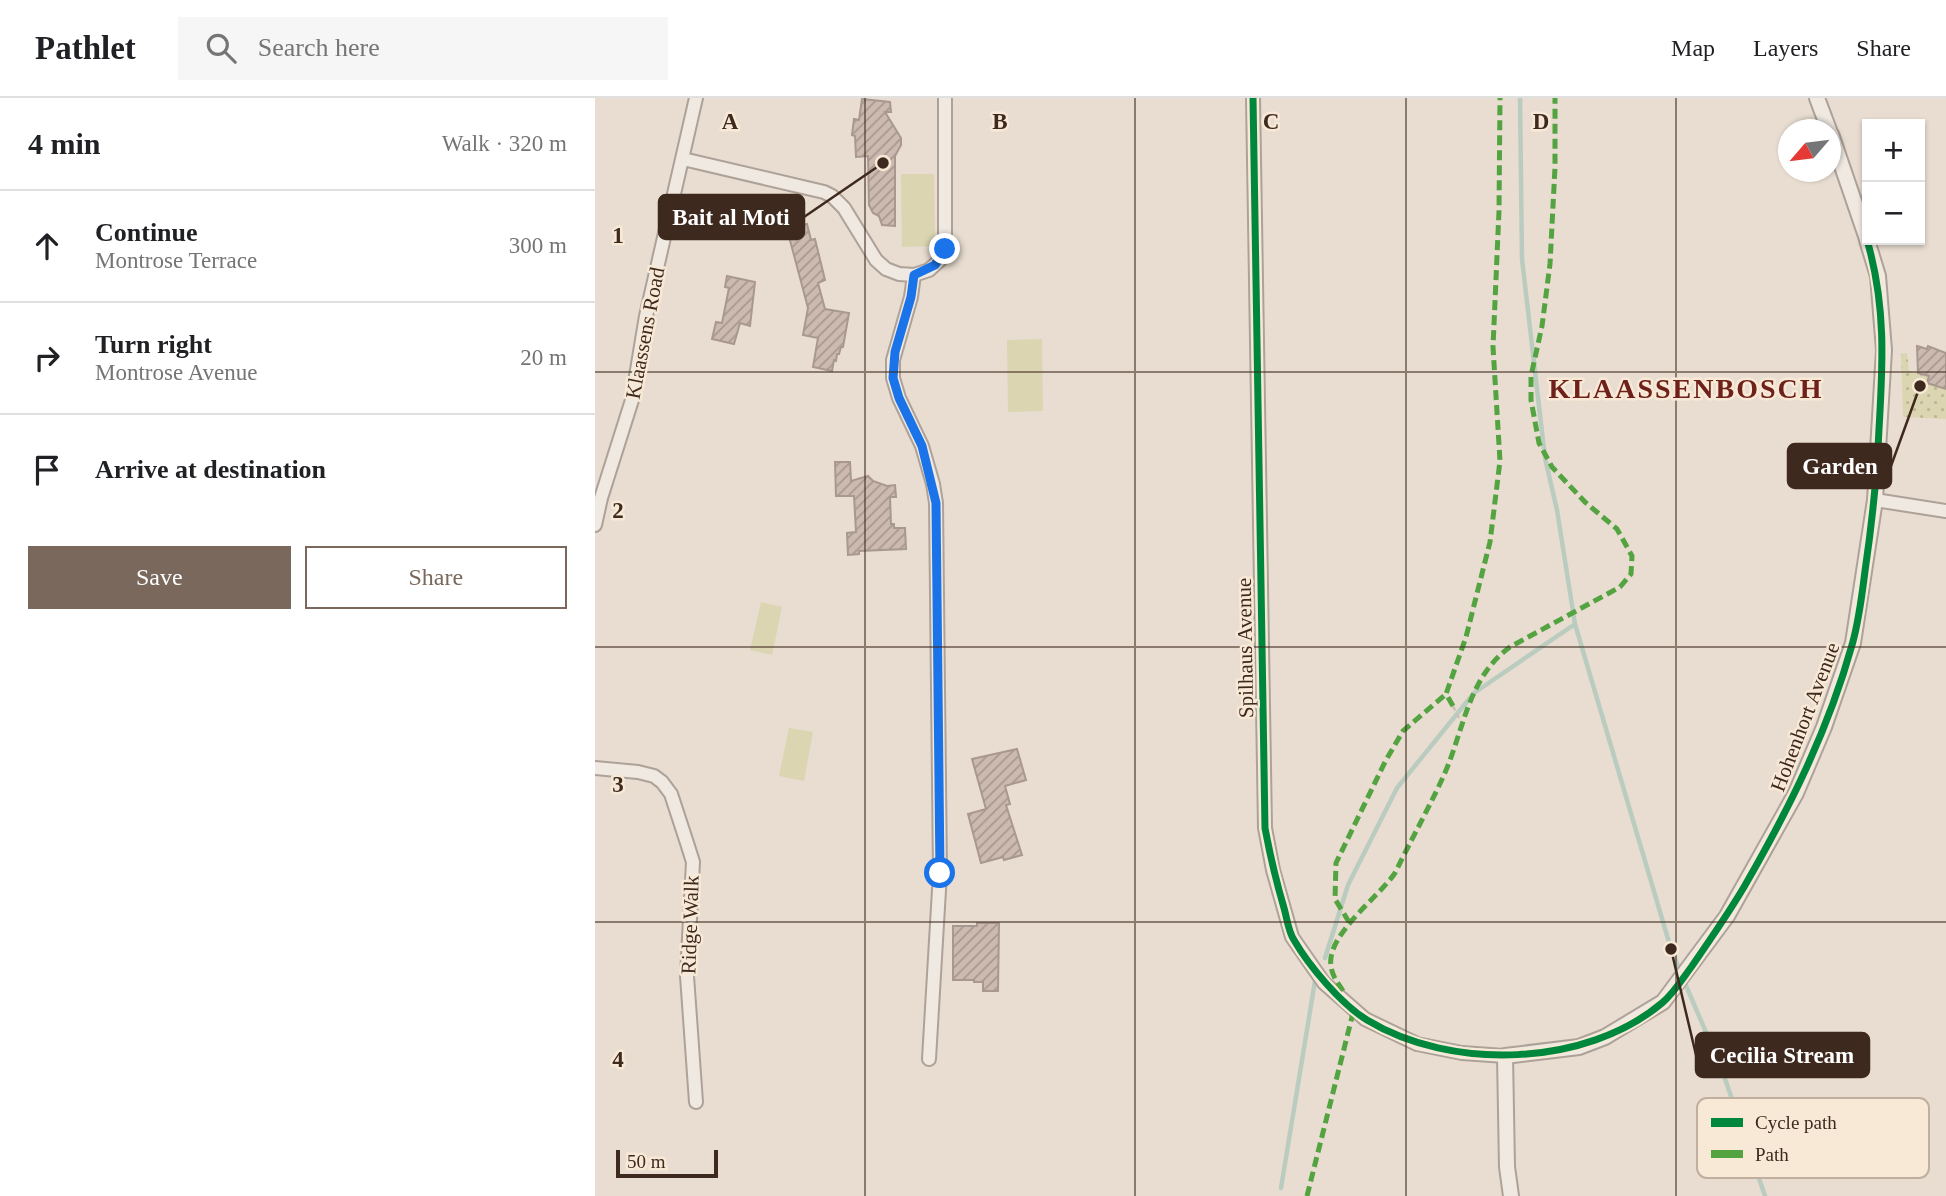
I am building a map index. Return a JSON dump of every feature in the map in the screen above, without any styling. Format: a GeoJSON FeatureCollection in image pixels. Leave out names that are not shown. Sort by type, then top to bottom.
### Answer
{"type":"FeatureCollection","features":[{"type":"Feature","properties":{"kind":"street","name":"Klaassens Road"},"geometry":{"type":"LineString","coordinates":[[595,525],[632,400],[646,316],[697,98]]}},
{"type":"Feature","properties":{"kind":"street"},"geometry":{"type":"LineString","coordinates":[[683,159],[824,192],[844,208],[881,265],[899,274],[914,275],[935,265],[945,249],[945,98]]}},
{"type":"Feature","properties":{"kind":"street","name":"Spilhaus Avenue"},"geometry":{"type":"LineString","coordinates":[[1253,98],[1265,828],[1273,870],[1292,937],[1324,983],[1365,1019],[1417,1044],[1462,1053],[1505,1056]]}},
{"type":"Feature","properties":{"kind":"street","name":"Hohenhort Avenue"},"geometry":{"type":"LineString","coordinates":[[1817,98],[1825,119]]}},
{"type":"Feature","properties":{"kind":"street","name":"Hohenhort Avenue"},"geometry":{"type":"LineString","coordinates":[[1841,164],[1862,225]]}},
{"type":"Feature","properties":{"kind":"street","name":"Hohenhort Avenue"},"geometry":{"type":"LineString","coordinates":[[1505,1056],[1579,1047],[1605,1037],[1663,1002],[1686,975],[1727,916],[1796,793],[1824,727],[1853,643],[1875,500],[1884,350],[1878,276],[1869,245]]}},
{"type":"Feature","properties":{"kind":"street"},"geometry":{"type":"LineString","coordinates":[[914,275],[892,369],[895,388],[925,455],[936,503],[940,873],[929,1059]]}},
{"type":"Feature","properties":{"kind":"street"},"geometry":{"type":"LineString","coordinates":[[1875,500],[1946,511]]}},
{"type":"Feature","properties":{"kind":"street","name":"Ridge Walk"},"geometry":{"type":"LineString","coordinates":[[595,768],[654,776],[671,794],[693,862],[687,976],[696,1102]]}},
{"type":"Feature","properties":{"kind":"street"},"geometry":{"type":"LineString","coordinates":[[1505,1056],[1507,1167],[1511,1196]]}},
{"type":"Feature","properties":{"kind":"path"},"geometry":{"type":"LineString","coordinates":[[1453,706],[1459,718]]}},
{"type":"Feature","properties":{"kind":"shaded area"},"geometry":{"type":"Polygon","coordinates":[[[901,174],[934,174],[935,246],[902,247],[901,174]]]}},
{"type":"Feature","properties":{"kind":"shaded area"},"geometry":{"type":"Polygon","coordinates":[[[1042,339],[1043,411],[1008,412],[1007,340],[1042,339]]]}},
{"type":"Feature","properties":{"kind":"shaded area"},"geometry":{"type":"Polygon","coordinates":[[[1907,353],[1909,371],[1929,376],[1928,383],[1946,389],[1946,419],[1903,417],[1901,354],[1907,353]]]}},
{"type":"Feature","properties":{"kind":"shaded area"},"geometry":{"type":"Polygon","coordinates":[[[761,602],[782,607],[772,655],[750,650],[761,602]]]}},
{"type":"Feature","properties":{"kind":"shaded area"},"geometry":{"type":"Polygon","coordinates":[[[789,728],[813,732],[804,781],[779,776],[789,728]]]}},
{"type":"Feature","properties":{"kind":"building"},"geometry":{"type":"Polygon","coordinates":[[[862,99],[890,102],[891,112],[885,112],[901,138],[901,145],[895,156],[895,226],[882,225],[879,216],[873,213],[869,205],[868,156],[856,157],[855,136],[852,135],[854,119],[859,120],[862,99]]]}},
{"type":"Feature","properties":{"kind":"building"},"geometry":{"type":"Polygon","coordinates":[[[807,224],[811,240],[815,239],[825,280],[818,283],[825,309],[849,313],[843,347],[837,354],[836,361],[834,360],[832,371],[813,367],[818,338],[803,335],[808,308],[787,229],[807,224]]]}},
{"type":"Feature","properties":{"kind":"building"},"geometry":{"type":"Polygon","coordinates":[[[727,276],[755,282],[750,326],[740,323],[734,344],[712,339],[716,322],[722,323],[729,288],[725,287],[727,276]]]}},
{"type":"Feature","properties":{"kind":"building"},"geometry":{"type":"Polygon","coordinates":[[[1917,346],[1927,349],[1928,346],[1946,353],[1946,389],[1927,383],[1929,376],[1918,373],[1917,346]]]}},
{"type":"Feature","properties":{"kind":"building"},"geometry":{"type":"Polygon","coordinates":[[[835,462],[850,462],[851,481],[868,476],[887,486],[895,485],[896,497],[890,497],[891,524],[894,524],[894,528],[905,528],[906,549],[859,551],[859,554],[848,555],[847,533],[856,532],[854,496],[836,496],[835,462]]]}},
{"type":"Feature","properties":{"kind":"building"},"geometry":{"type":"Polygon","coordinates":[[[1017,749],[1026,780],[1005,786],[1010,804],[1006,805],[1022,855],[981,863],[968,814],[986,809],[972,759],[1017,749]]]}},
{"type":"Feature","properties":{"kind":"building"},"geometry":{"type":"Polygon","coordinates":[[[977,923],[999,923],[998,991],[983,991],[983,982],[953,980],[953,926],[977,926],[977,923]]]}},
{"type":"Feature","properties":{"kind":"waterway"},"geometry":{"type":"LineString","coordinates":[[1325,958],[1348,885],[1397,788],[1474,693],[1575,624],[1557,510],[1545,458],[1522,259],[1520,98]]}},
{"type":"Feature","properties":{"kind":"waterway"},"geometry":{"type":"LineString","coordinates":[[1575,624],[1671,949],[1681,973]]}},
{"type":"Feature","properties":{"kind":"waterway"},"geometry":{"type":"LineString","coordinates":[[1281,1188],[1315,981]]}},
{"type":"Feature","properties":{"kind":"waterway"},"geometry":{"type":"LineString","coordinates":[[1684,981],[1732,1098]]}},
{"type":"Feature","properties":{"kind":"waterway"},"geometry":{"type":"LineString","coordinates":[[1759,1178],[1765,1196]]}},
{"type":"Feature","properties":{"kind":"marked path"},"geometry":{"type":"LineString","coordinates":[[1453,706],[1446,694],[1466,637],[1490,542],[1500,461],[1493,347],[1499,211],[1500,98]]}},
{"type":"Feature","properties":{"kind":"marked path"},"geometry":{"type":"LineString","coordinates":[[1343,991],[1331,966],[1337,942],[1355,917],[1395,873],[1444,775],[1469,705],[1485,673],[1510,647],[1620,587],[1631,574],[1632,556],[1617,529],[1585,502],[1552,467],[1539,443],[1531,400],[1531,376],[1542,326],[1550,264],[1555,98]]}},
{"type":"Feature","properties":{"kind":"marked path"},"geometry":{"type":"LineString","coordinates":[[1349,922],[1335,899],[1336,863],[1403,731],[1446,694]]}},
{"type":"Feature","properties":{"kind":"marked path"},"geometry":{"type":"LineString","coordinates":[[1307,1196],[1354,1009]]}},
{"type":"Feature","properties":{"kind":"cycle path"},"geometry":{"type":"LineString","coordinates":[[1253,98],[1265,828],[1290,933],[1317,973],[1336,995],[1367,1020],[1401,1037],[1438,1048],[1477,1054],[1517,1055],[1557,1050],[1596,1040],[1631,1024],[1662,1003],[1678,985],[1732,907],[1776,828],[1819,739],[1857,627],[1876,482],[1882,357],[1880,311],[1868,245]]}},
{"type":"Feature","properties":{"kind":"place","name":"Bait al Moti"},"geometry":{"type":"Point","coordinates":[883,163]}},
{"type":"Feature","properties":{"kind":"place","name":"Garden"},"geometry":{"type":"Point","coordinates":[1920,386]}},
{"type":"Feature","properties":{"kind":"place","name":"Cecilia Stream"},"geometry":{"type":"Point","coordinates":[1671,949]}},
{"type":"Feature","properties":{"kind":"district","name":"KLAASSENBOSCH"},"geometry":{"type":"Point","coordinates":[1686,388]}},
{"type":"Feature","properties":{"kind":"route"},"geometry":{"type":"LineString","coordinates":[[940,873],[936,503],[922,446],[895,388],[892,369],[914,275],[935,265],[945,249]]}}]}
